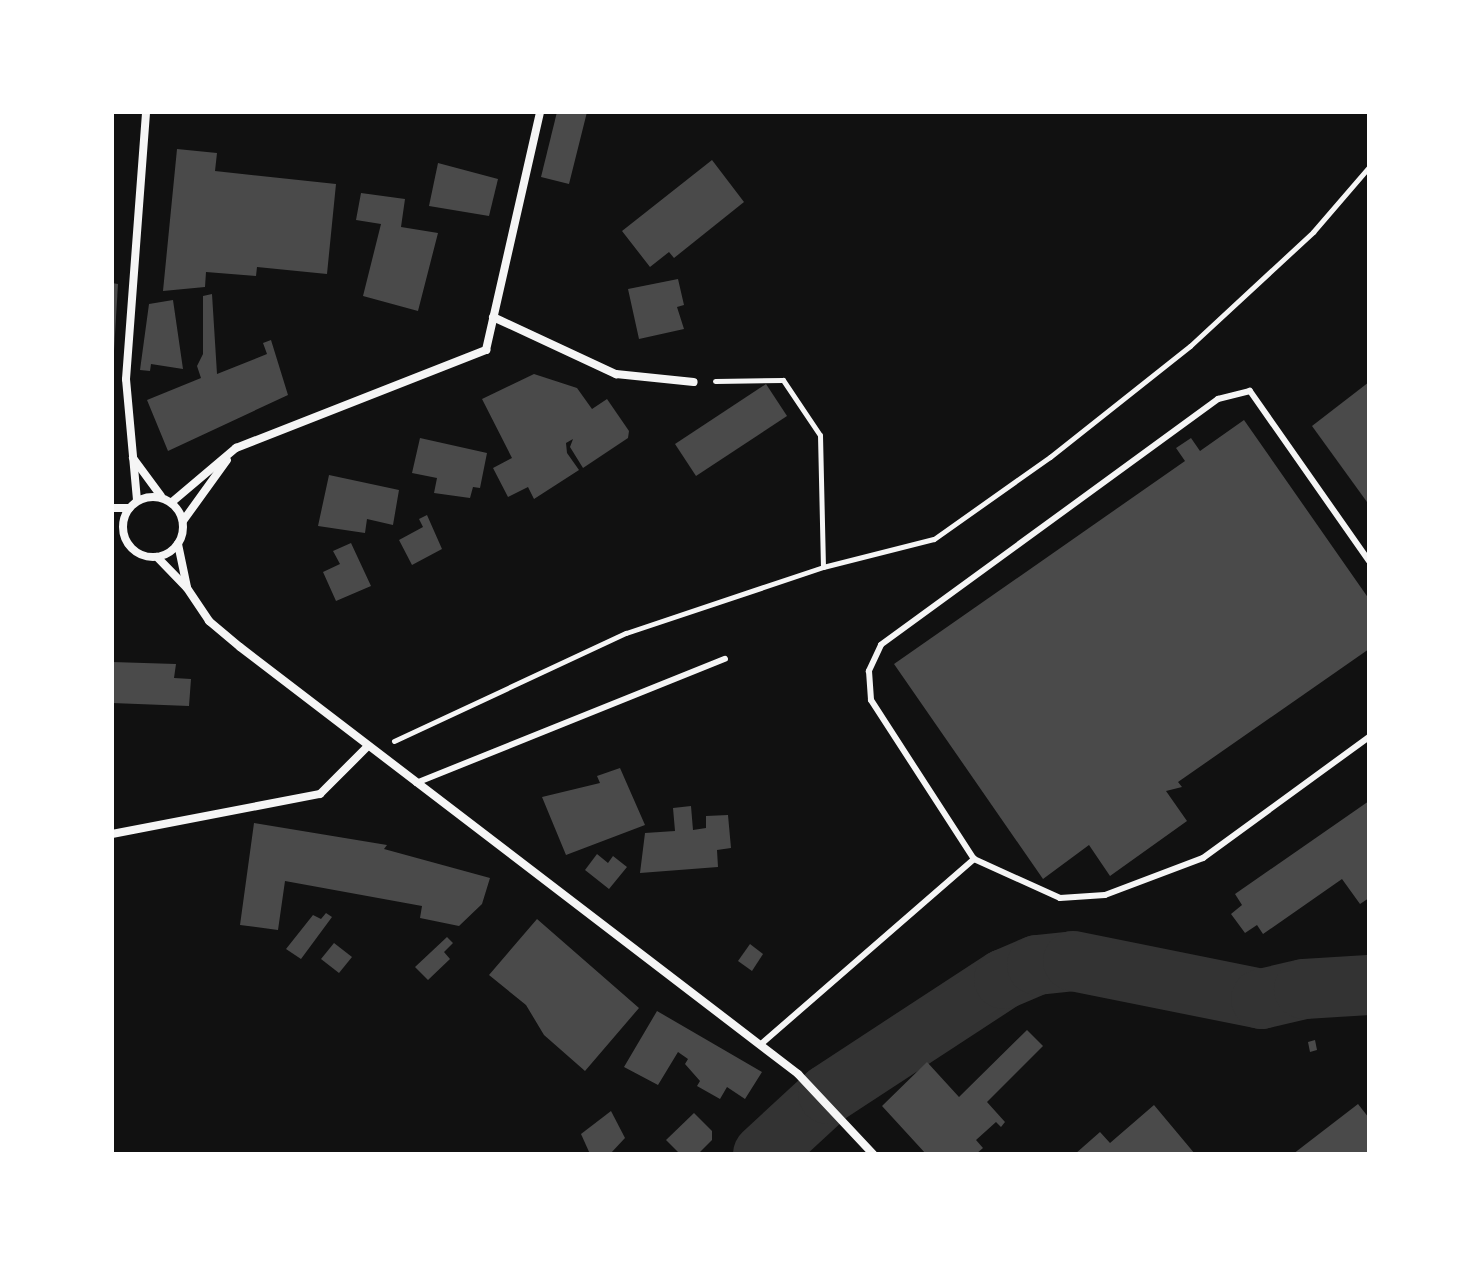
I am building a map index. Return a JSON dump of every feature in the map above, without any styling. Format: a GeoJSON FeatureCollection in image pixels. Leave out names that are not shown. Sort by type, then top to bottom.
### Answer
{"type":"FeatureCollection","features":[{"type":"Feature","properties":{"kind":"street"},"geometry":{"type":"LineString","coordinates":[[137,500],[126,379],[146,112]]}},
{"type":"Feature","properties":{"kind":"street"},"geometry":{"type":"LineString","coordinates":[[172,502],[236,448],[486,350],[540,112]]}},
{"type":"Feature","properties":{"kind":"street"},"geometry":{"type":"LineString","coordinates":[[493,317],[616,374],[694,382]]}},
{"type":"Feature","properties":{"kind":"street"},"geometry":{"type":"LineString","coordinates":[[187,588],[178,544],[183,521],[236,448]]}},
{"type":"Feature","properties":{"kind":"street"},"geometry":{"type":"LineString","coordinates":[[131,456],[161,496],[172,502],[183,521]]}},
{"type":"Feature","properties":{"kind":"street"},"geometry":{"type":"LineString","coordinates":[[126,542],[123,519],[129,508],[137,500],[161,496]]}},
{"type":"Feature","properties":{"kind":"street"},"geometry":{"type":"LineString","coordinates":[[112,508],[129,508]]}},
{"type":"Feature","properties":{"kind":"street"},"geometry":{"type":"LineString","coordinates":[[112,537],[126,542],[145,556],[157,557],[178,544]]}},
{"type":"Feature","properties":{"kind":"street"},"geometry":{"type":"LineString","coordinates":[[157,557],[187,588],[209,621],[366,748],[810,1085],[873,1154]]}},
{"type":"Feature","properties":{"kind":"street"},"geometry":{"type":"LineString","coordinates":[[112,834],[320,794],[366,748]]}},
{"type":"Feature","properties":{"kind":"lane"},"geometry":{"type":"LineString","coordinates":[[1369,561],[1250,391],[1218,399],[881,645],[869,671],[871,700],[974,859],[1060,898],[1105,895],[1203,858],[1369,737]]}},
{"type":"Feature","properties":{"kind":"lane"},"geometry":{"type":"LineString","coordinates":[[416,783],[725,659]]}},
{"type":"Feature","properties":{"kind":"lane"},"geometry":{"type":"LineString","coordinates":[[760,1045],[974,859]]}},
{"type":"Feature","properties":{"kind":"path"},"geometry":{"type":"LineString","coordinates":[[366,748],[450,718],[626,633],[823,567],[934,539],[1050,457],[1190,346],[1313,232],[1369,167]]}},
{"type":"Feature","properties":{"kind":"path"},"geometry":{"type":"LineString","coordinates":[[694,382],[772,377],[783,380],[820,435],[823,567]]}},
{"type":"Feature","properties":{"kind":"building"},"geometry":{"type":"Polygon","coordinates":[[[557,112],[587,112],[569,184],[541,177],[557,112]]]}},
{"type":"Feature","properties":{"kind":"building"},"geometry":{"type":"Polygon","coordinates":[[[177,149],[217,153],[215,171],[336,184],[327,274],[257,267],[256,276],[206,272],[205,287],[163,291],[177,149]]]}},
{"type":"Feature","properties":{"kind":"building"},"geometry":{"type":"Polygon","coordinates":[[[712,160],[744,202],[674,258],[669,252],[650,267],[622,231],[712,160]]]}},
{"type":"Feature","properties":{"kind":"building"},"geometry":{"type":"Polygon","coordinates":[[[438,163],[498,179],[489,216],[429,206],[438,163]]]}},
{"type":"Feature","properties":{"kind":"building"},"geometry":{"type":"Polygon","coordinates":[[[361,193],[405,199],[401,227],[438,233],[418,311],[363,296],[381,224],[356,220],[361,193]]]}},
{"type":"Feature","properties":{"kind":"building"},"geometry":{"type":"Polygon","coordinates":[[[678,279],[684,305],[677,307],[684,329],[639,339],[628,289],[678,279]]]}},
{"type":"Feature","properties":{"kind":"building"},"geometry":{"type":"Polygon","coordinates":[[[112,283],[118,284],[114,351],[112,351],[112,283]]]}},
{"type":"Feature","properties":{"kind":"building"},"geometry":{"type":"Polygon","coordinates":[[[212,294],[217,374],[267,354],[263,343],[271,340],[288,395],[168,451],[147,400],[201,378],[197,366],[203,354],[203,296],[212,294]]]}},
{"type":"Feature","properties":{"kind":"building"},"geometry":{"type":"Polygon","coordinates":[[[173,300],[183,369],[151,364],[150,371],[140,370],[149,304],[173,300]]]}},
{"type":"Feature","properties":{"kind":"building"},"geometry":{"type":"Polygon","coordinates":[[[534,374],[577,388],[592,409],[607,399],[629,431],[628,438],[583,468],[570,447],[573,439],[566,443],[567,453],[579,470],[534,499],[528,487],[508,497],[493,468],[512,458],[482,399],[534,374]]]}},
{"type":"Feature","properties":{"kind":"building"},"geometry":{"type":"Polygon","coordinates":[[[1369,382],[1369,500],[1367,502],[1312,426],[1369,382]]]}},
{"type":"Feature","properties":{"kind":"building"},"geometry":{"type":"Polygon","coordinates":[[[766,384],[787,416],[696,476],[675,444],[766,384]]]}},
{"type":"Feature","properties":{"kind":"building"},"geometry":{"type":"Polygon","coordinates":[[[1244,420],[1369,599],[1369,649],[1178,782],[1182,787],[1166,791],[1187,821],[1110,876],[1089,845],[1043,879],[894,664],[1185,461],[1176,448],[1191,438],[1200,451],[1244,420]]]}},
{"type":"Feature","properties":{"kind":"building"},"geometry":{"type":"Polygon","coordinates":[[[420,438],[487,453],[480,488],[473,487],[470,498],[434,493],[437,478],[412,473],[420,438]]]}},
{"type":"Feature","properties":{"kind":"building"},"geometry":{"type":"Polygon","coordinates":[[[329,475],[399,490],[393,525],[367,519],[365,533],[318,526],[329,475]]]}},
{"type":"Feature","properties":{"kind":"building"},"geometry":{"type":"Polygon","coordinates":[[[427,515],[442,549],[412,565],[399,540],[423,527],[419,519],[427,515]]]}},
{"type":"Feature","properties":{"kind":"building"},"geometry":{"type":"Polygon","coordinates":[[[351,543],[371,586],[336,601],[323,572],[340,564],[333,551],[351,543]]]}},
{"type":"Feature","properties":{"kind":"building"},"geometry":{"type":"Polygon","coordinates":[[[112,662],[176,664],[174,678],[191,679],[189,706],[112,703],[112,662]]]}},
{"type":"Feature","properties":{"kind":"building"},"geometry":{"type":"Polygon","coordinates":[[[620,768],[645,825],[566,855],[542,797],[600,783],[597,776],[620,768]]]}},
{"type":"Feature","properties":{"kind":"building"},"geometry":{"type":"Polygon","coordinates":[[[1369,801],[1369,898],[1360,904],[1342,879],[1263,934],[1257,925],[1245,933],[1231,914],[1242,905],[1235,894],[1369,801]]]}},
{"type":"Feature","properties":{"kind":"building"},"geometry":{"type":"Polygon","coordinates":[[[691,806],[693,830],[706,828],[706,816],[728,815],[731,848],[717,850],[718,867],[640,873],[645,833],[675,831],[673,808],[691,806]]]}},
{"type":"Feature","properties":{"kind":"building"},"geometry":{"type":"Polygon","coordinates":[[[254,823],[387,845],[384,849],[490,878],[482,904],[459,926],[420,918],[422,906],[285,881],[278,930],[240,925],[254,823]]]}},
{"type":"Feature","properties":{"kind":"building"},"geometry":{"type":"Polygon","coordinates":[[[597,854],[608,863],[613,856],[627,867],[609,889],[585,870],[597,854]]]}},
{"type":"Feature","properties":{"kind":"building"},"geometry":{"type":"Polygon","coordinates":[[[326,913],[332,917],[301,959],[286,949],[313,915],[321,919],[326,913]]]}},
{"type":"Feature","properties":{"kind":"building"},"geometry":{"type":"Polygon","coordinates":[[[537,919],[639,1008],[585,1071],[544,1035],[526,1005],[489,975],[537,919]]]}},
{"type":"Feature","properties":{"kind":"building"},"geometry":{"type":"Polygon","coordinates":[[[447,937],[453,943],[444,952],[450,959],[428,980],[415,967],[447,937]]]}},
{"type":"Feature","properties":{"kind":"building"},"geometry":{"type":"Polygon","coordinates":[[[334,943],[352,957],[339,973],[321,959],[334,943]]]}},
{"type":"Feature","properties":{"kind":"building"},"geometry":{"type":"Polygon","coordinates":[[[750,944],[763,954],[752,971],[738,961],[750,944]]]}},
{"type":"Feature","properties":{"kind":"building"},"geometry":{"type":"Polygon","coordinates":[[[657,1011],[762,1072],[745,1099],[727,1087],[720,1099],[697,1086],[700,1081],[685,1064],[688,1059],[678,1052],[658,1085],[624,1067],[657,1011]]]}},
{"type":"Feature","properties":{"kind":"building"},"geometry":{"type":"Polygon","coordinates":[[[1027,1030],[1043,1046],[987,1102],[1005,1122],[1001,1127],[996,1122],[976,1140],[983,1148],[976,1154],[926,1154],[882,1106],[927,1062],[959,1097],[1027,1030]]]}},
{"type":"Feature","properties":{"kind":"building"},"geometry":{"type":"Polygon","coordinates":[[[1315,1040],[1317,1050],[1310,1052],[1308,1042],[1315,1040]]]}},
{"type":"Feature","properties":{"kind":"building"},"geometry":{"type":"Polygon","coordinates":[[[1358,1104],[1369,1118],[1369,1154],[1293,1154],[1358,1104]]]}},
{"type":"Feature","properties":{"kind":"building"},"geometry":{"type":"Polygon","coordinates":[[[1154,1105],[1195,1154],[1075,1154],[1100,1132],[1110,1143],[1154,1105]]]}},
{"type":"Feature","properties":{"kind":"building"},"geometry":{"type":"Polygon","coordinates":[[[611,1111],[625,1138],[610,1154],[590,1154],[581,1134],[611,1111]]]}},
{"type":"Feature","properties":{"kind":"building"},"geometry":{"type":"Polygon","coordinates":[[[694,1113],[712,1131],[712,1140],[698,1154],[680,1154],[666,1140],[694,1113]]]}},
{"type":"Feature","properties":{"kind":"waterway"},"geometry":{"type":"LineString","coordinates":[[763,1154],[828,1094],[1004,979],[1037,965],[1073,961],[1261,999],[1304,989],[1369,985]]}}]}
